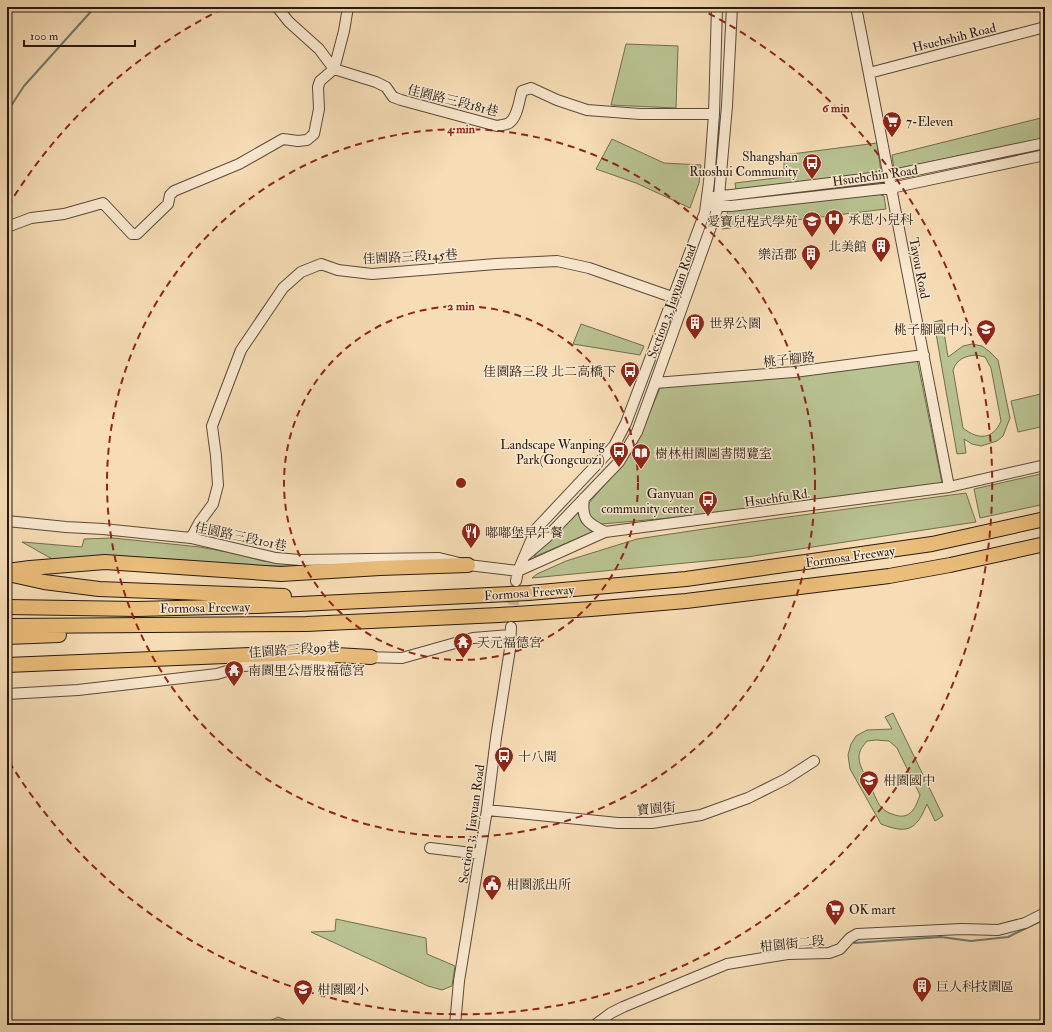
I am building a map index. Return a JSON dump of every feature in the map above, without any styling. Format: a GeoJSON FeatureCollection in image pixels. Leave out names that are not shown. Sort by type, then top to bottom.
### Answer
{"type":"FeatureCollection","features":[{"type":"Feature","properties":{"kind":"highway","name":"Formosa Freeway"},"geometry":{"type":"LineString","coordinates":[[7,607],[137,609],[257,606],[529,593],[686,579],[932,544],[1045,519]]}},
{"type":"Feature","properties":{"kind":"highway","name":"Formosa Freeway"},"geometry":{"type":"LineString","coordinates":[[7,626],[306,624],[591,609],[686,601],[889,576],[950,565],[1045,544]]}},
{"type":"Feature","properties":{"kind":"highway"},"geometry":{"type":"LineString","coordinates":[[7,572],[30,568],[105,562],[281,574],[380,568],[468,565]]}},
{"type":"Feature","properties":{"kind":"highway"},"geometry":{"type":"LineString","coordinates":[[7,572],[44,582],[99,589],[241,595],[402,598]]}},
{"type":"Feature","properties":{"kind":"highway"},"geometry":{"type":"LineString","coordinates":[[7,637],[306,624]]}},
{"type":"Feature","properties":{"kind":"highway"},"geometry":{"type":"LineString","coordinates":[[8,665],[301,652],[371,657]]}},
{"type":"Feature","properties":{"kind":"street"},"geometry":{"type":"LineString","coordinates":[[277,7],[289,22],[319,49],[334,69]]}},
{"type":"Feature","properties":{"kind":"street"},"geometry":{"type":"LineString","coordinates":[[7,227],[31,218],[64,214],[103,203],[132,234],[137,234],[168,204],[170,195],[174,191],[239,164],[283,139],[298,141],[307,140],[314,134],[319,109],[318,87],[320,81],[334,69],[344,31],[348,7]]}},
{"type":"Feature","properties":{"kind":"street","name":"Section 3, Jiayuan Road"},"geometry":{"type":"LineString","coordinates":[[517,576],[536,529],[614,446],[626,423],[707,202],[714,114],[717,7]]}},
{"type":"Feature","properties":{"kind":"street","name":"Section 3, Jiayuan Road"},"geometry":{"type":"LineString","coordinates":[[523,558],[546,538],[619,462],[637,432],[656,383],[719,202],[727,106],[732,7]]}},
{"type":"Feature","properties":{"kind":"street","name":"Tayou Road"},"geometry":{"type":"LineString","coordinates":[[856,7],[950,487]]}},
{"type":"Feature","properties":{"kind":"street","name":"Hsuehshih Road"},"geometry":{"type":"LineString","coordinates":[[869,72],[1045,27]]}},
{"type":"Feature","properties":{"kind":"street","name":"佳園路三段181巷"},"geometry":{"type":"LineString","coordinates":[[334,69],[376,82],[386,87],[392,97],[497,126],[507,124],[511,121],[515,116],[522,91],[531,88],[557,100],[587,110],[640,114],[714,114]]}},
{"type":"Feature","properties":{"kind":"street","name":"Hsuehchin Road"},"geometry":{"type":"LineString","coordinates":[[719,202],[888,176],[1045,143]]}},
{"type":"Feature","properties":{"kind":"street","name":"Hsuehchin Road"},"geometry":{"type":"LineString","coordinates":[[707,202],[891,188],[1045,156]]}},
{"type":"Feature","properties":{"kind":"street","name":"佳園路三段145巷"},"geometry":{"type":"LineString","coordinates":[[192,538],[199,523],[213,504],[218,485],[212,426],[241,350],[283,288],[301,272],[321,264],[338,270],[372,274],[496,264],[557,261],[589,268],[672,297]]}},
{"type":"Feature","properties":{"kind":"street","name":"桃子腳路"},"geometry":{"type":"LineString","coordinates":[[656,383],[794,372],[924,355]]}},
{"type":"Feature","properties":{"kind":"street","name":"Hsuehfu Rd."},"geometry":{"type":"LineString","coordinates":[[517,576],[605,532],[950,487],[1045,465]]}},
{"type":"Feature","properties":{"kind":"street"},"geometry":{"type":"LineString","coordinates":[[584,498],[582,509],[584,516],[590,525],[605,532]]}},
{"type":"Feature","properties":{"kind":"street","name":"佳園路三段101巷"},"geometry":{"type":"LineString","coordinates":[[7,521],[192,538],[276,558],[306,560],[439,558],[517,576]]}},
{"type":"Feature","properties":{"kind":"street","name":"Section 3, Jiayuan Road"},"geometry":{"type":"LineString","coordinates":[[455,1025],[459,981],[487,810],[496,738],[510,649],[511,631]]}},
{"type":"Feature","properties":{"kind":"street","name":"佳園路三段99巷"},"geometry":{"type":"LineString","coordinates":[[7,694],[78,690],[217,674],[243,666],[371,657],[402,658],[473,638],[511,631]]}},
{"type":"Feature","properties":{"kind":"street","name":"寶園街"},"geometry":{"type":"LineString","coordinates":[[487,810],[618,823],[652,823],[701,815],[748,798],[786,779],[814,761]]}},
{"type":"Feature","properties":{"kind":"street"},"geometry":{"type":"LineString","coordinates":[[430,848],[480,854]]}},
{"type":"Feature","properties":{"kind":"street","name":"柑園街二段"},"geometry":{"type":"LineString","coordinates":[[595,1025],[611,1013],[623,1007],[727,964],[788,954],[829,953],[840,949],[850,938],[857,934],[962,929],[998,930],[1025,923],[1045,913]]}},
{"type":"Feature","properties":{"kind":"green space"},"geometry":{"type":"Polygon","coordinates":[[[626,44],[678,46],[676,108],[611,105],[626,44]]]}},
{"type":"Feature","properties":{"kind":"green space"},"geometry":{"type":"Polygon","coordinates":[[[1045,117],[1045,138],[894,169],[892,155],[1045,117]]]}},
{"type":"Feature","properties":{"kind":"green space"},"geometry":{"type":"Polygon","coordinates":[[[612,139],[664,163],[701,165],[699,183],[690,208],[636,183],[596,169],[612,139]]]}},
{"type":"Feature","properties":{"kind":"green space"},"geometry":{"type":"Polygon","coordinates":[[[877,143],[881,172],[736,190],[735,183],[784,177],[784,155],[877,143]]]}},
{"type":"Feature","properties":{"kind":"green space"},"geometry":{"type":"Polygon","coordinates":[[[878,194],[884,196],[886,209],[722,229],[728,211],[878,194]]]}},
{"type":"Feature","properties":{"kind":"green space"},"geometry":{"type":"Polygon","coordinates":[[[942,320],[948,357],[963,346],[972,344],[982,346],[998,360],[1010,418],[1003,436],[997,441],[981,446],[972,444],[964,439],[966,453],[957,454],[934,322],[942,320]],[[976,355],[965,357],[957,363],[953,370],[963,428],[974,435],[980,436],[989,435],[994,432],[1001,421],[991,368],[985,357],[976,355]]]}},
{"type":"Feature","properties":{"kind":"green space"},"geometry":{"type":"Polygon","coordinates":[[[581,324],[644,346],[640,355],[573,344],[581,324]]]}},
{"type":"Feature","properties":{"kind":"green space"},"geometry":{"type":"Polygon","coordinates":[[[917,359],[942,483],[747,511],[602,524],[594,521],[588,514],[589,503],[634,450],[660,388],[917,359]]]}},
{"type":"Feature","properties":{"kind":"green space"},"geometry":{"type":"Polygon","coordinates":[[[1045,393],[1045,426],[1018,432],[1011,401],[1045,393]]]}},
{"type":"Feature","properties":{"kind":"green space"},"geometry":{"type":"Polygon","coordinates":[[[1045,473],[1045,504],[980,518],[974,489],[1045,473]]]}},
{"type":"Feature","properties":{"kind":"green space"},"geometry":{"type":"Polygon","coordinates":[[[966,493],[976,522],[747,557],[532,578],[537,574],[566,561],[637,539],[966,493]]]}},
{"type":"Feature","properties":{"kind":"green space"},"geometry":{"type":"Polygon","coordinates":[[[578,513],[582,523],[592,532],[534,557],[546,536],[578,513]]]}},
{"type":"Feature","properties":{"kind":"green space"},"geometry":{"type":"Polygon","coordinates":[[[113,538],[200,547],[263,561],[312,567],[235,565],[162,559],[54,560],[22,542],[82,547],[84,539],[113,538]]]}},
{"type":"Feature","properties":{"kind":"green space"},"geometry":{"type":"Polygon","coordinates":[[[893,713],[943,816],[935,821],[927,804],[919,820],[910,828],[898,829],[881,824],[850,769],[848,755],[851,744],[856,736],[867,730],[892,729],[885,717],[893,713]],[[867,741],[860,750],[859,760],[862,770],[881,807],[891,814],[903,816],[910,813],[916,805],[920,795],[897,748],[889,741],[867,741]]]}},
{"type":"Feature","properties":{"kind":"green space"},"geometry":{"type":"Polygon","coordinates":[[[336,919],[426,938],[427,954],[455,966],[452,986],[442,990],[428,986],[311,932],[335,931],[336,919]]]}},
{"type":"Feature","properties":{"kind":"green space"},"geometry":{"type":"Polygon","coordinates":[[[278,1017],[291,1022],[293,1025],[261,1025],[278,1017]]]}},
{"type":"Feature","properties":{"kind":"waterway"},"geometry":{"type":"LineString","coordinates":[[7,112],[24,86],[95,7]]}},
{"type":"Feature","properties":{"kind":"waterway"},"geometry":{"type":"LineString","coordinates":[[854,943],[941,937],[971,941],[1008,937],[1045,919]]}},
{"type":"Feature","properties":{"kind":"tunnel"},"geometry":{"type":"LineString","coordinates":[[512,620],[516,581]]}},
{"type":"Feature","properties":{"kind":"place","name":"7-Eleven"},"geometry":{"type":"Point","coordinates":[892,138]}},
{"type":"Feature","properties":{"kind":"place","name":"Shangshan Ruoshui Community"},"geometry":{"type":"Point","coordinates":[812,180]}},
{"type":"Feature","properties":{"kind":"place","name":"承恩小兒科"},"geometry":{"type":"Point","coordinates":[834,236]}},
{"type":"Feature","properties":{"kind":"place","name":"愛寶兒程式學苑"},"geometry":{"type":"Point","coordinates":[812,238]}},
{"type":"Feature","properties":{"kind":"place","name":"北美館"},"geometry":{"type":"Point","coordinates":[881,263]}},
{"type":"Feature","properties":{"kind":"place","name":"樂活郡"},"geometry":{"type":"Point","coordinates":[811,271]}},
{"type":"Feature","properties":{"kind":"place","name":"世界公園"},"geometry":{"type":"Point","coordinates":[695,340]}},
{"type":"Feature","properties":{"kind":"place","name":"桃子腳國中小"},"geometry":{"type":"Point","coordinates":[986,346]}},
{"type":"Feature","properties":{"kind":"place","name":"佳園路三段 北二高橋下"},"geometry":{"type":"Point","coordinates":[630,388]}},
{"type":"Feature","properties":{"kind":"place","name":"Landscape Wanping Park(Gongcuozi)"},"geometry":{"type":"Point","coordinates":[619,468]}},
{"type":"Feature","properties":{"kind":"place","name":"樹林柑園圖書閱覽室"},"geometry":{"type":"Point","coordinates":[641,470]}},
{"type":"Feature","properties":{"kind":"place","name":"Ganyuan community center"},"geometry":{"type":"Point","coordinates":[708,517]}},
{"type":"Feature","properties":{"kind":"place","name":"嘟嘟堡早午餐"},"geometry":{"type":"Point","coordinates":[471,549]}},
{"type":"Feature","properties":{"kind":"place","name":"天元福德宮"},"geometry":{"type":"Point","coordinates":[463,659]}},
{"type":"Feature","properties":{"kind":"place","name":"南園里公厝股福德宮"},"geometry":{"type":"Point","coordinates":[234,687]}},
{"type":"Feature","properties":{"kind":"place","name":"十八間"},"geometry":{"type":"Point","coordinates":[504,773]}},
{"type":"Feature","properties":{"kind":"place","name":"柑園國中"},"geometry":{"type":"Point","coordinates":[869,797]}},
{"type":"Feature","properties":{"kind":"place","name":"柑園派出所"},"geometry":{"type":"Point","coordinates":[492,901]}},
{"type":"Feature","properties":{"kind":"place","name":"OK mart"},"geometry":{"type":"Point","coordinates":[835,926]}},
{"type":"Feature","properties":{"kind":"place","name":"巨人科技園區"},"geometry":{"type":"Point","coordinates":[922,1003]}},
{"type":"Feature","properties":{"kind":"place","name":"柑園國小"},"geometry":{"type":"Point","coordinates":[303,1006]}}]}
